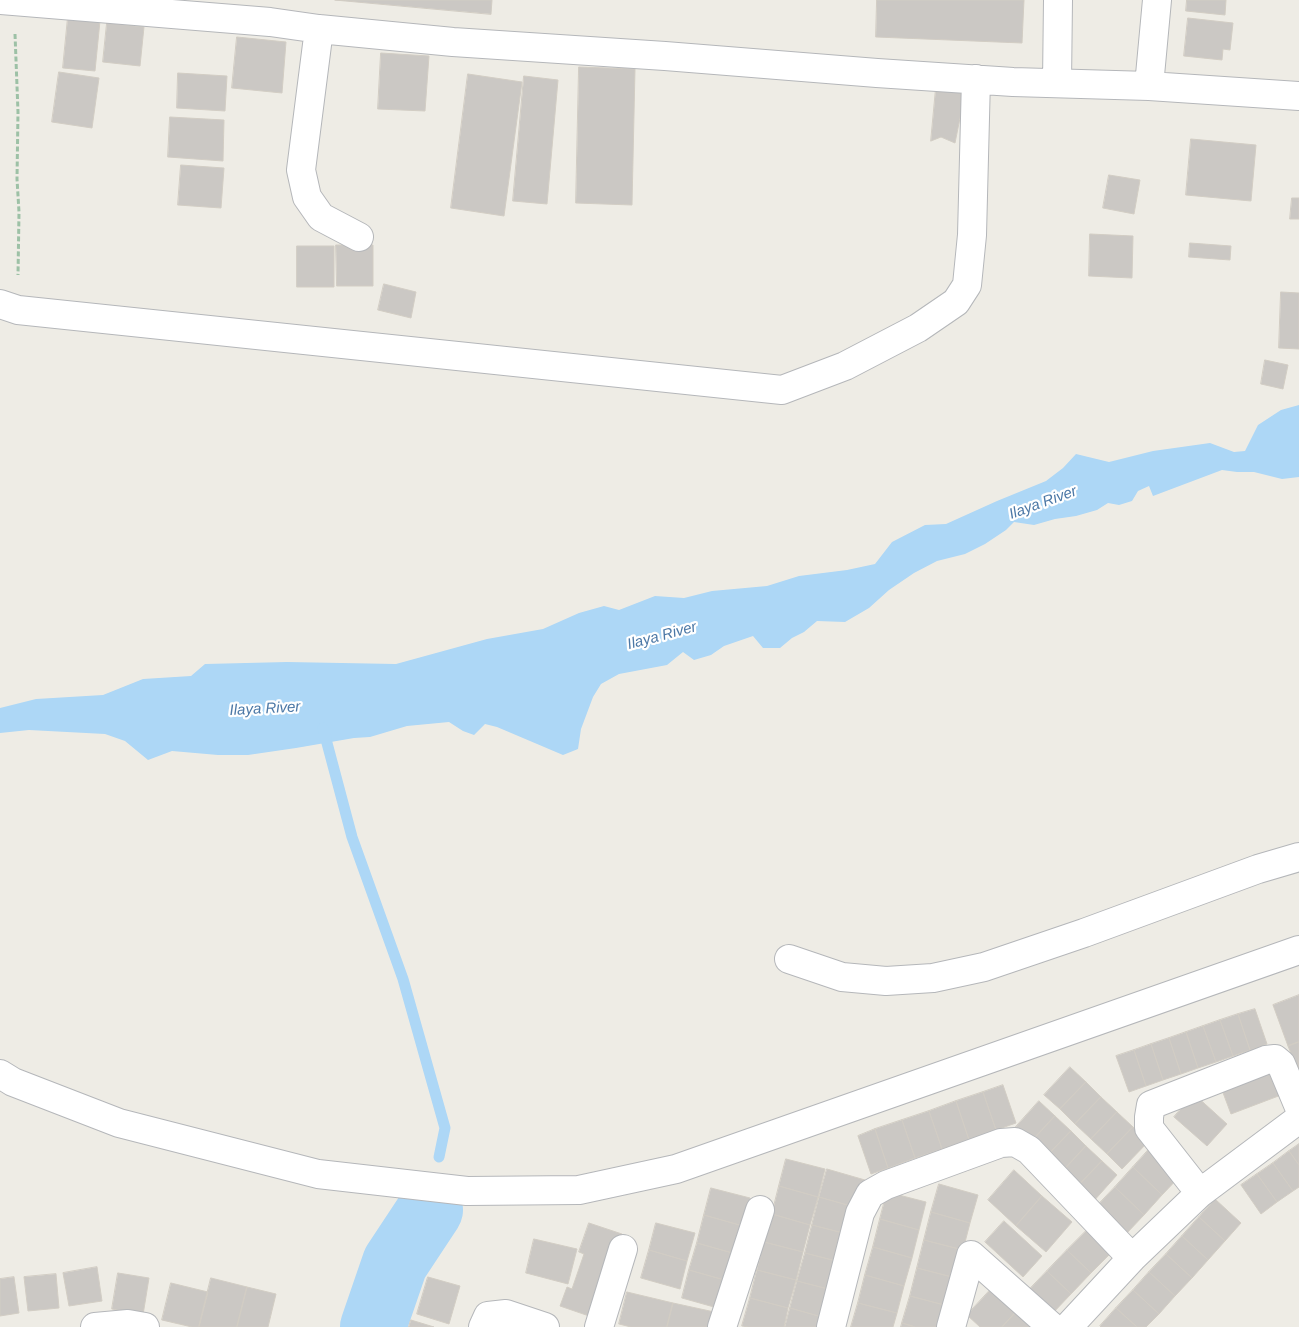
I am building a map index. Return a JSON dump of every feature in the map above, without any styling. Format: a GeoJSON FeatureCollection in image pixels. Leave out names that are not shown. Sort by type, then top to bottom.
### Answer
{"type":"FeatureCollection","features":[{"type":"Feature","properties":{"kind":"street"},"geometry":{"type":"LineString","coordinates":[[7,0],[271,11],[319,29],[453,42],[877,73],[1013,82],[1298,88]]}},
{"type":"Feature","properties":{"kind":"street"},"geometry":{"type":"LineString","coordinates":[[1057,83],[1058,0]]}},
{"type":"Feature","properties":{"kind":"street"},"geometry":{"type":"LineString","coordinates":[[1149,86],[1157,0]]}},
{"type":"Feature","properties":{"kind":"street"},"geometry":{"type":"LineString","coordinates":[[319,29],[301,170],[307,197],[321,217],[359,237]]}},
{"type":"Feature","properties":{"kind":"street"},"geometry":{"type":"LineString","coordinates":[[9,307],[782,390],[844,366],[918,328],[956,302],[967,285],[972,235],[976,79]]}},
{"type":"Feature","properties":{"kind":"street"},"geometry":{"type":"LineString","coordinates":[[789,958],[842,977],[886,981],[933,978],[984,967],[1084,933],[1258,869],[1299,857]]}},
{"type":"Feature","properties":{"kind":"street"},"geometry":{"type":"LineString","coordinates":[[0,1074],[13,1082],[119,1123],[318,1174],[466,1191],[580,1190],[676,1169],[1299,950]]}},
{"type":"Feature","properties":{"kind":"street"},"geometry":{"type":"LineString","coordinates":[[1200,1193],[1149,1128],[1151,1105],[1266,1060],[1275,1059],[1281,1064],[1299,1107]]}},
{"type":"Feature","properties":{"kind":"street"},"geometry":{"type":"LineString","coordinates":[[1068,1327],[1132,1258],[1200,1193],[1299,1118]]}},
{"type":"Feature","properties":{"kind":"street"},"geometry":{"type":"LineString","coordinates":[[831,1327],[860,1213],[870,1194],[886,1185],[1001,1143],[1015,1142],[1029,1150],[1132,1258]]}},
{"type":"Feature","properties":{"kind":"street"},"geometry":{"type":"LineString","coordinates":[[722,1327],[760,1210]]}},
{"type":"Feature","properties":{"kind":"street"},"geometry":{"type":"LineString","coordinates":[[599,1327],[623,1249]]}},
{"type":"Feature","properties":{"kind":"street"},"geometry":{"type":"LineString","coordinates":[[950,1327],[971,1255],[1052,1327]]}},
{"type":"Feature","properties":{"kind":"street"},"geometry":{"type":"LineString","coordinates":[[483,1327],[488,1316],[506,1314],[544,1327]]}},
{"type":"Feature","properties":{"kind":"street"},"geometry":{"type":"LineString","coordinates":[[95,1327],[133,1326]]}},
{"type":"Feature","properties":{"kind":"path"},"geometry":{"type":"LineString","coordinates":[[7,0],[18,112],[17,179],[19,212],[9,307]]}},
{"type":"Feature","properties":{"kind":"water","name":"Ilaya River"},"geometry":{"type":"Polygon","coordinates":[[[1299,405],[1299,477],[1282,479],[1254,472],[1222,470],[1153,496],[1149,486],[1138,491],[1132,501],[1119,505],[1108,503],[1097,510],[1076,516],[1034,525],[1014,522],[1006,530],[985,544],[965,554],[937,561],[914,573],[889,590],[869,608],[845,622],[817,621],[780,648],[763,648],[753,636],[724,646],[711,655],[694,660],[683,652],[667,665],[619,674],[601,684],[593,697],[581,729],[578,749],[563,755],[497,727],[485,724],[474,735],[463,731],[449,722],[407,726],[370,737],[248,755],[218,755],[172,751],[148,760],[125,741],[105,734],[29,730],[0,733],[0,708],[36,699],[103,695],[143,679],[191,676],[205,664],[287,662],[396,664],[487,639],[543,629],[579,613],[604,606],[619,610],[655,596],[684,598],[712,591],[767,586],[799,576],[847,570],[875,564],[892,542],[925,525],[946,524],[1046,481],[1063,468],[1076,454],[1109,462],[1153,451],[1210,443],[1234,452],[1245,451],[1258,425],[1281,410],[1299,405]]]}},
{"type":"Feature","properties":{"kind":"building"},"geometry":{"type":"Polygon","coordinates":[[[335,0],[492,0],[491,14],[335,0]]]}},
{"type":"Feature","properties":{"kind":"building"},"geometry":{"type":"Polygon","coordinates":[[[877,0],[1024,0],[1022,43],[876,37],[877,0]]]}},
{"type":"Feature","properties":{"kind":"building"},"geometry":{"type":"Polygon","coordinates":[[[1187,0],[1226,0],[1225,15],[1186,11],[1187,0]]]}},
{"type":"Feature","properties":{"kind":"building"},"geometry":{"type":"Polygon","coordinates":[[[68,17],[100,21],[95,71],[63,68],[68,17]]]}},
{"type":"Feature","properties":{"kind":"building"},"geometry":{"type":"Polygon","coordinates":[[[1188,18],[1233,23],[1230,50],[1223,49],[1222,60],[1184,56],[1188,18]]]}},
{"type":"Feature","properties":{"kind":"building"},"geometry":{"type":"Polygon","coordinates":[[[107,23],[144,27],[140,66],[103,62],[107,23]]]}},
{"type":"Feature","properties":{"kind":"building"},"geometry":{"type":"Polygon","coordinates":[[[237,37],[286,42],[282,93],[232,88],[237,37]]]}},
{"type":"Feature","properties":{"kind":"building"},"geometry":{"type":"Polygon","coordinates":[[[381,53],[429,56],[425,111],[378,109],[381,53]]]}},
{"type":"Feature","properties":{"kind":"building"},"geometry":{"type":"Polygon","coordinates":[[[579,67],[635,69],[632,205],[576,203],[579,67]]]}},
{"type":"Feature","properties":{"kind":"building"},"geometry":{"type":"Polygon","coordinates":[[[59,72],[99,78],[92,128],[52,122],[59,72]]]}},
{"type":"Feature","properties":{"kind":"building"},"geometry":{"type":"Polygon","coordinates":[[[178,73],[227,76],[225,111],[177,108],[178,73]]]}},
{"type":"Feature","properties":{"kind":"building"},"geometry":{"type":"Polygon","coordinates":[[[468,74],[522,82],[504,216],[451,208],[468,74]]]}},
{"type":"Feature","properties":{"kind":"building"},"geometry":{"type":"Polygon","coordinates":[[[524,76],[558,80],[547,204],[513,201],[524,76]]]}},
{"type":"Feature","properties":{"kind":"building"},"geometry":{"type":"Polygon","coordinates":[[[936,88],[965,93],[955,143],[941,137],[931,141],[936,88]]]}},
{"type":"Feature","properties":{"kind":"building"},"geometry":{"type":"Polygon","coordinates":[[[170,117],[224,120],[223,161],[168,157],[170,117]]]}},
{"type":"Feature","properties":{"kind":"building"},"geometry":{"type":"Polygon","coordinates":[[[1191,139],[1256,145],[1251,201],[1186,195],[1191,139]]]}},
{"type":"Feature","properties":{"kind":"building"},"geometry":{"type":"Polygon","coordinates":[[[181,165],[224,168],[221,208],[178,205],[181,165]]]}},
{"type":"Feature","properties":{"kind":"building"},"geometry":{"type":"Polygon","coordinates":[[[1109,175],[1140,180],[1134,214],[1103,208],[1109,175]]]}},
{"type":"Feature","properties":{"kind":"building"},"geometry":{"type":"Polygon","coordinates":[[[1292,198],[1299,198],[1299,219],[1290,219],[1292,198]]]}},
{"type":"Feature","properties":{"kind":"building"},"geometry":{"type":"Polygon","coordinates":[[[1090,234],[1133,236],[1132,278],[1089,276],[1090,234]]]}},
{"type":"Feature","properties":{"kind":"building"},"geometry":{"type":"Polygon","coordinates":[[[1190,243],[1231,246],[1230,260],[1189,257],[1190,243]]]}},
{"type":"Feature","properties":{"kind":"building"},"geometry":{"type":"Polygon","coordinates":[[[336,245],[373,245],[373,286],[337,286],[336,245]]]}},
{"type":"Feature","properties":{"kind":"building"},"geometry":{"type":"Polygon","coordinates":[[[297,246],[334,246],[334,287],[297,287],[297,246]]]}},
{"type":"Feature","properties":{"kind":"building"},"geometry":{"type":"Polygon","coordinates":[[[384,284],[416,292],[411,318],[378,310],[384,284]]]}},
{"type":"Feature","properties":{"kind":"building"},"geometry":{"type":"Polygon","coordinates":[[[1281,292],[1299,293],[1299,349],[1279,348],[1281,292]]]}},
{"type":"Feature","properties":{"kind":"building"},"geometry":{"type":"Polygon","coordinates":[[[1265,360],[1288,365],[1283,389],[1261,384],[1265,360]]]}},
{"type":"Feature","properties":{"kind":"building"},"geometry":{"type":"Polygon","coordinates":[[[1299,995],[1299,1042],[1288,1046],[1273,1005],[1299,995]]]}},
{"type":"Feature","properties":{"kind":"building"},"geometry":{"type":"Polygon","coordinates":[[[1255,1009],[1267,1044],[1250,1050],[1238,1014],[1255,1009]]]}},
{"type":"Feature","properties":{"kind":"building"},"geometry":{"type":"Polygon","coordinates":[[[1238,1014],[1250,1050],[1233,1056],[1220,1020],[1238,1014]]]}},
{"type":"Feature","properties":{"kind":"building"},"geometry":{"type":"Polygon","coordinates":[[[1220,1020],[1233,1056],[1216,1062],[1203,1026],[1220,1020]]]}},
{"type":"Feature","properties":{"kind":"building"},"geometry":{"type":"Polygon","coordinates":[[[1203,1026],[1216,1062],[1198,1068],[1186,1032],[1203,1026]]]}},
{"type":"Feature","properties":{"kind":"building"},"geometry":{"type":"Polygon","coordinates":[[[1186,1032],[1198,1068],[1181,1074],[1169,1038],[1186,1032]]]}},
{"type":"Feature","properties":{"kind":"building"},"geometry":{"type":"Polygon","coordinates":[[[1169,1038],[1181,1074],[1163,1080],[1151,1044],[1169,1038]]]}},
{"type":"Feature","properties":{"kind":"building"},"geometry":{"type":"Polygon","coordinates":[[[1299,1042],[1299,1073],[1288,1046],[1299,1042]]]}},
{"type":"Feature","properties":{"kind":"building"},"geometry":{"type":"Polygon","coordinates":[[[1151,1044],[1163,1080],[1146,1086],[1134,1050],[1151,1044]]]}},
{"type":"Feature","properties":{"kind":"building"},"geometry":{"type":"Polygon","coordinates":[[[1134,1050],[1146,1086],[1129,1092],[1116,1056],[1134,1050]]]}},
{"type":"Feature","properties":{"kind":"building"},"geometry":{"type":"Polygon","coordinates":[[[1070,1067],[1086,1082],[1060,1109],[1044,1095],[1070,1067]]]}},
{"type":"Feature","properties":{"kind":"building"},"geometry":{"type":"Polygon","coordinates":[[[1279,1068],[1289,1092],[1231,1114],[1222,1090],[1279,1068]]]}},
{"type":"Feature","properties":{"kind":"building"},"geometry":{"type":"Polygon","coordinates":[[[1086,1082],[1101,1097],[1075,1124],[1060,1109],[1086,1082]]]}},
{"type":"Feature","properties":{"kind":"building"},"geometry":{"type":"Polygon","coordinates":[[[1003,1085],[1016,1123],[996,1130],[983,1092],[1003,1085]]]}},
{"type":"Feature","properties":{"kind":"building"},"geometry":{"type":"Polygon","coordinates":[[[983,1092],[996,1130],[969,1140],[956,1101],[983,1092]]]}},
{"type":"Feature","properties":{"kind":"building"},"geometry":{"type":"Polygon","coordinates":[[[1194,1094],[1227,1124],[1207,1146],[1174,1117],[1194,1094]]]}},
{"type":"Feature","properties":{"kind":"building"},"geometry":{"type":"Polygon","coordinates":[[[1101,1097],[1117,1112],[1091,1139],[1075,1124],[1101,1097]]]}},
{"type":"Feature","properties":{"kind":"building"},"geometry":{"type":"Polygon","coordinates":[[[956,1101],[969,1140],[942,1149],[929,1111],[956,1101]]]}},
{"type":"Feature","properties":{"kind":"building"},"geometry":{"type":"Polygon","coordinates":[[[1039,1101],[1055,1116],[1030,1143],[1014,1129],[1039,1101]]]}},
{"type":"Feature","properties":{"kind":"building"},"geometry":{"type":"Polygon","coordinates":[[[929,1111],[942,1149],[915,1158],[902,1120],[929,1111]]]}},
{"type":"Feature","properties":{"kind":"building"},"geometry":{"type":"Polygon","coordinates":[[[1117,1112],[1133,1127],[1107,1154],[1091,1139],[1117,1112]]]}},
{"type":"Feature","properties":{"kind":"building"},"geometry":{"type":"Polygon","coordinates":[[[1055,1116],[1071,1131],[1045,1158],[1030,1143],[1055,1116]]]}},
{"type":"Feature","properties":{"kind":"building"},"geometry":{"type":"Polygon","coordinates":[[[902,1120],[915,1158],[888,1168],[875,1129],[902,1120]]]}},
{"type":"Feature","properties":{"kind":"building"},"geometry":{"type":"Polygon","coordinates":[[[1133,1127],[1148,1142],[1122,1169],[1107,1154],[1133,1127]]]}},
{"type":"Feature","properties":{"kind":"building"},"geometry":{"type":"Polygon","coordinates":[[[875,1129],[888,1168],[871,1174],[858,1136],[875,1129]]]}},
{"type":"Feature","properties":{"kind":"building"},"geometry":{"type":"Polygon","coordinates":[[[1071,1131],[1086,1146],[1061,1173],[1045,1158],[1071,1131]]]}},
{"type":"Feature","properties":{"kind":"building"},"geometry":{"type":"Polygon","coordinates":[[[1299,1144],[1299,1165],[1289,1151],[1299,1144]]]}},
{"type":"Feature","properties":{"kind":"building"},"geometry":{"type":"Polygon","coordinates":[[[1086,1146],[1102,1161],[1076,1188],[1061,1173],[1086,1146]]]}},
{"type":"Feature","properties":{"kind":"building"},"geometry":{"type":"Polygon","coordinates":[[[1151,1147],[1181,1175],[1162,1195],[1133,1167],[1151,1147]]]}},
{"type":"Feature","properties":{"kind":"building"},"geometry":{"type":"Polygon","coordinates":[[[1289,1151],[1299,1165],[1299,1187],[1293,1191],[1273,1163],[1289,1151]]]}},
{"type":"Feature","properties":{"kind":"building"},"geometry":{"type":"Polygon","coordinates":[[[786,1159],[825,1169],[818,1197],[779,1186],[786,1159]]]}},
{"type":"Feature","properties":{"kind":"building"},"geometry":{"type":"Polygon","coordinates":[[[1102,1161],[1117,1175],[1092,1203],[1076,1188],[1102,1161]]]}},
{"type":"Feature","properties":{"kind":"building"},"geometry":{"type":"Polygon","coordinates":[[[1273,1163],[1293,1191],[1277,1202],[1257,1174],[1273,1163]]]}},
{"type":"Feature","properties":{"kind":"building"},"geometry":{"type":"Polygon","coordinates":[[[1133,1167],[1162,1195],[1144,1215],[1115,1187],[1133,1167]]]}},
{"type":"Feature","properties":{"kind":"building"},"geometry":{"type":"Polygon","coordinates":[[[827,1169],[865,1180],[858,1208],[819,1197],[827,1169]]]}},
{"type":"Feature","properties":{"kind":"building"},"geometry":{"type":"Polygon","coordinates":[[[1014,1170],[1042,1196],[1016,1226],[988,1200],[1014,1170]]]}},
{"type":"Feature","properties":{"kind":"building"},"geometry":{"type":"Polygon","coordinates":[[[1257,1174],[1277,1202],[1261,1214],[1241,1185],[1257,1174]]]}},
{"type":"Feature","properties":{"kind":"building"},"geometry":{"type":"Polygon","coordinates":[[[939,1184],[978,1195],[970,1223],[931,1212],[939,1184]]]}},
{"type":"Feature","properties":{"kind":"building"},"geometry":{"type":"Polygon","coordinates":[[[779,1186],[818,1197],[810,1225],[772,1214],[779,1186]]]}},
{"type":"Feature","properties":{"kind":"building"},"geometry":{"type":"Polygon","coordinates":[[[1115,1187],[1144,1215],[1126,1234],[1096,1207],[1115,1187]]]}},
{"type":"Feature","properties":{"kind":"building"},"geometry":{"type":"Polygon","coordinates":[[[711,1188],[750,1198],[743,1226],[704,1215],[711,1188]]]}},
{"type":"Feature","properties":{"kind":"building"},"geometry":{"type":"Polygon","coordinates":[[[887,1192],[926,1202],[919,1230],[880,1219],[887,1192]]]}},
{"type":"Feature","properties":{"kind":"building"},"geometry":{"type":"Polygon","coordinates":[[[1042,1196],[1072,1222],[1046,1252],[1016,1226],[1042,1196]]]}},
{"type":"Feature","properties":{"kind":"building"},"geometry":{"type":"Polygon","coordinates":[[[819,1197],[858,1208],[851,1235],[812,1225],[819,1197]]]}},
{"type":"Feature","properties":{"kind":"building"},"geometry":{"type":"Polygon","coordinates":[[[1215,1199],[1241,1223],[1225,1241],[1199,1217],[1215,1199]]]}},
{"type":"Feature","properties":{"kind":"building"},"geometry":{"type":"Polygon","coordinates":[[[931,1212],[970,1223],[963,1250],[924,1240],[931,1212]]]}},
{"type":"Feature","properties":{"kind":"building"},"geometry":{"type":"Polygon","coordinates":[[[772,1214],[810,1225],[803,1252],[764,1242],[772,1214]]]}},
{"type":"Feature","properties":{"kind":"building"},"geometry":{"type":"Polygon","coordinates":[[[704,1215],[743,1226],[736,1254],[697,1243],[704,1215]]]}},
{"type":"Feature","properties":{"kind":"building"},"geometry":{"type":"Polygon","coordinates":[[[1199,1217],[1225,1241],[1208,1260],[1182,1236],[1199,1217]]]}},
{"type":"Feature","properties":{"kind":"building"},"geometry":{"type":"Polygon","coordinates":[[[880,1219],[919,1230],[912,1258],[873,1247],[880,1219]]]}},
{"type":"Feature","properties":{"kind":"building"},"geometry":{"type":"Polygon","coordinates":[[[1004,1221],[1042,1256],[1023,1277],[985,1242],[1004,1221]]]}},
{"type":"Feature","properties":{"kind":"building"},"geometry":{"type":"Polygon","coordinates":[[[589,1223],[622,1234],[592,1317],[560,1306],[567,1287],[572,1289],[584,1254],[579,1252],[589,1223]]]}},
{"type":"Feature","properties":{"kind":"building"},"geometry":{"type":"Polygon","coordinates":[[[656,1223],[695,1233],[687,1261],[649,1250],[656,1223]]]}},
{"type":"Feature","properties":{"kind":"building"},"geometry":{"type":"Polygon","coordinates":[[[812,1225],[851,1235],[844,1263],[805,1253],[812,1225]]]}},
{"type":"Feature","properties":{"kind":"building"},"geometry":{"type":"Polygon","coordinates":[[[1087,1230],[1111,1253],[1091,1273],[1067,1250],[1087,1230]]]}},
{"type":"Feature","properties":{"kind":"building"},"geometry":{"type":"Polygon","coordinates":[[[1182,1236],[1208,1260],[1192,1278],[1166,1254],[1182,1236]]]}},
{"type":"Feature","properties":{"kind":"building"},"geometry":{"type":"Polygon","coordinates":[[[534,1239],[577,1249],[568,1284],[526,1273],[534,1239]]]}},
{"type":"Feature","properties":{"kind":"building"},"geometry":{"type":"Polygon","coordinates":[[[924,1240],[963,1250],[956,1278],[917,1268],[924,1240]]]}},
{"type":"Feature","properties":{"kind":"building"},"geometry":{"type":"Polygon","coordinates":[[[764,1242],[803,1252],[796,1280],[757,1270],[764,1242]]]}},
{"type":"Feature","properties":{"kind":"building"},"geometry":{"type":"Polygon","coordinates":[[[697,1243],[736,1254],[728,1281],[689,1270],[697,1243]]]}},
{"type":"Feature","properties":{"kind":"building"},"geometry":{"type":"Polygon","coordinates":[[[873,1247],[912,1258],[904,1286],[865,1275],[873,1247]]]}},
{"type":"Feature","properties":{"kind":"building"},"geometry":{"type":"Polygon","coordinates":[[[649,1250],[687,1261],[680,1289],[641,1278],[649,1250]]]}},
{"type":"Feature","properties":{"kind":"building"},"geometry":{"type":"Polygon","coordinates":[[[1067,1250],[1091,1273],[1071,1294],[1047,1271],[1067,1250]]]}},
{"type":"Feature","properties":{"kind":"building"},"geometry":{"type":"Polygon","coordinates":[[[805,1253],[844,1263],[836,1291],[797,1281],[805,1253]]]}},
{"type":"Feature","properties":{"kind":"building"},"geometry":{"type":"Polygon","coordinates":[[[1166,1254],[1192,1278],[1175,1296],[1149,1272],[1166,1254]]]}},
{"type":"Feature","properties":{"kind":"building"},"geometry":{"type":"Polygon","coordinates":[[[97,1267],[102,1301],[69,1306],[63,1273],[97,1267]]]}},
{"type":"Feature","properties":{"kind":"building"},"geometry":{"type":"Polygon","coordinates":[[[917,1268],[956,1278],[948,1306],[910,1296],[917,1268]]]}},
{"type":"Feature","properties":{"kind":"building"},"geometry":{"type":"Polygon","coordinates":[[[689,1270],[728,1281],[721,1309],[682,1298],[689,1270]]]}},
{"type":"Feature","properties":{"kind":"building"},"geometry":{"type":"Polygon","coordinates":[[[757,1270],[796,1280],[788,1308],[750,1298],[757,1270]]]}},
{"type":"Feature","properties":{"kind":"building"},"geometry":{"type":"Polygon","coordinates":[[[1047,1271],[1071,1294],[1051,1315],[1027,1292],[1047,1271]]]}},
{"type":"Feature","properties":{"kind":"building"},"geometry":{"type":"Polygon","coordinates":[[[1149,1272],[1175,1296],[1159,1314],[1133,1290],[1149,1272]]]}},
{"type":"Feature","properties":{"kind":"building"},"geometry":{"type":"Polygon","coordinates":[[[118,1273],[149,1278],[143,1315],[112,1309],[118,1273]]]}},
{"type":"Feature","properties":{"kind":"building"},"geometry":{"type":"Polygon","coordinates":[[[56,1274],[59,1308],[28,1311],[24,1277],[56,1274]]]}},
{"type":"Feature","properties":{"kind":"building"},"geometry":{"type":"Polygon","coordinates":[[[865,1275],[904,1286],[897,1313],[858,1303],[865,1275]]]}},
{"type":"Feature","properties":{"kind":"building"},"geometry":{"type":"Polygon","coordinates":[[[14,1277],[19,1313],[0,1316],[0,1279],[14,1277]]]}},
{"type":"Feature","properties":{"kind":"building"},"geometry":{"type":"Polygon","coordinates":[[[428,1277],[460,1286],[449,1324],[417,1314],[428,1277]]]}},
{"type":"Feature","properties":{"kind":"building"},"geometry":{"type":"Polygon","coordinates":[[[211,1278],[247,1287],[237,1327],[199,1327],[211,1278]]]}},
{"type":"Feature","properties":{"kind":"building"},"geometry":{"type":"Polygon","coordinates":[[[797,1281],[836,1291],[829,1319],[790,1308],[797,1281]]]}},
{"type":"Feature","properties":{"kind":"building"},"geometry":{"type":"Polygon","coordinates":[[[171,1283],[208,1292],[199,1327],[162,1320],[171,1283]]]}},
{"type":"Feature","properties":{"kind":"building"},"geometry":{"type":"Polygon","coordinates":[[[247,1287],[276,1294],[268,1327],[237,1327],[247,1287]]]}},
{"type":"Feature","properties":{"kind":"building"},"geometry":{"type":"Polygon","coordinates":[[[992,1288],[1017,1311],[1002,1327],[980,1327],[967,1315],[992,1288]]]}},
{"type":"Feature","properties":{"kind":"building"},"geometry":{"type":"Polygon","coordinates":[[[1133,1290],[1159,1314],[1146,1327],[1137,1327],[1116,1308],[1133,1290]]]}},
{"type":"Feature","properties":{"kind":"building"},"geometry":{"type":"Polygon","coordinates":[[[627,1292],[673,1303],[667,1327],[631,1327],[619,1324],[627,1292]]]}},
{"type":"Feature","properties":{"kind":"building"},"geometry":{"type":"Polygon","coordinates":[[[910,1296],[948,1306],[943,1327],[915,1327],[902,1323],[910,1296]]]}},
{"type":"Feature","properties":{"kind":"building"},"geometry":{"type":"Polygon","coordinates":[[[750,1298],[788,1308],[784,1327],[742,1326],[750,1298]]]}},
{"type":"Feature","properties":{"kind":"building"},"geometry":{"type":"Polygon","coordinates":[[[673,1303],[719,1313],[716,1327],[667,1327],[673,1303]]]}},
{"type":"Feature","properties":{"kind":"building"},"geometry":{"type":"Polygon","coordinates":[[[858,1303],[897,1313],[893,1327],[851,1327],[858,1303]]]}},
{"type":"Feature","properties":{"kind":"building"},"geometry":{"type":"Polygon","coordinates":[[[790,1308],[829,1319],[827,1327],[785,1327],[790,1308]]]}},
{"type":"Feature","properties":{"kind":"building"},"geometry":{"type":"Polygon","coordinates":[[[1116,1308],[1137,1327],[1101,1327],[1116,1308]]]}},
{"type":"Feature","properties":{"kind":"building"},"geometry":{"type":"Polygon","coordinates":[[[1017,1311],[1034,1327],[1002,1327],[1017,1311]]]}},
{"type":"Feature","properties":{"kind":"building"},"geometry":{"type":"Polygon","coordinates":[[[411,1320],[434,1327],[409,1327],[411,1320]]]}},
{"type":"Feature","properties":{"kind":"building"},"geometry":{"type":"Polygon","coordinates":[[[902,1323],[915,1327],[901,1327],[902,1323]]]}},
{"type":"Feature","properties":{"kind":"waterway"},"geometry":{"type":"LineString","coordinates":[[323,728],[352,837],[403,979],[445,1128],[439,1157]]}},
{"type":"Feature","properties":{"kind":"waterway"},"geometry":{"type":"LineString","coordinates":[[373,1327],[395,1263],[430,1210]]}}]}
